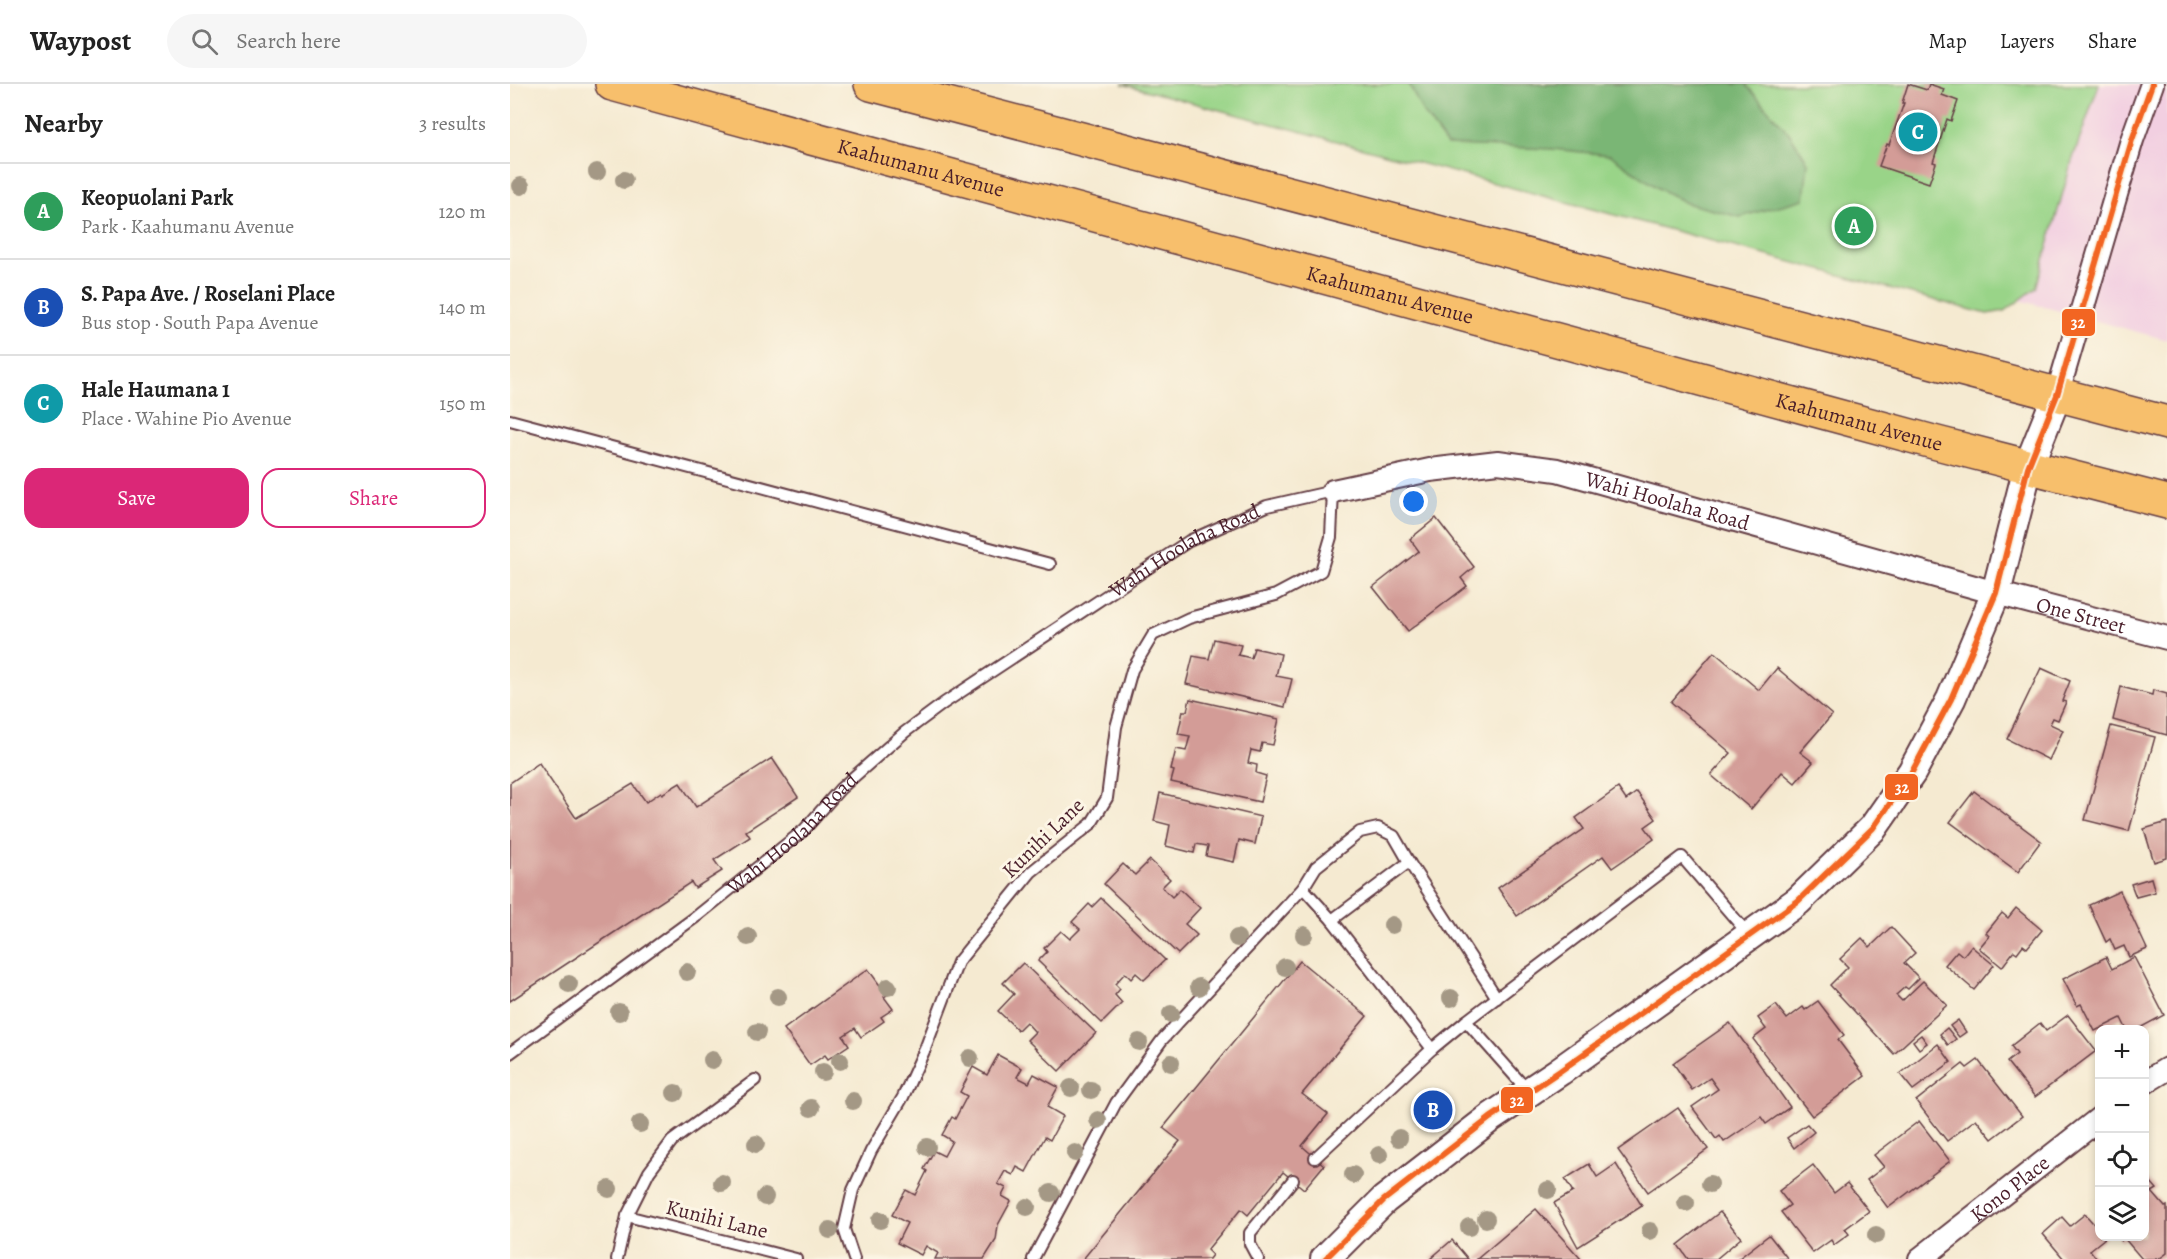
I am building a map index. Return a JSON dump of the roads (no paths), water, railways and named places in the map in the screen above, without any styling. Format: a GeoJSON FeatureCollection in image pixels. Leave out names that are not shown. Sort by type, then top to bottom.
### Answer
{"type":"FeatureCollection","features":[{"type":"Feature","properties":{"kind":"main road","name":"Kaahumanu Avenue"},"geometry":{"type":"LineString","coordinates":[[612,84],[2028,467],[2167,502]]}},
{"type":"Feature","properties":{"kind":"main road"},"geometry":{"type":"LineString","coordinates":[[871,84],[2167,423]]}},
{"type":"Feature","properties":{"kind":"street"},"geometry":{"type":"LineString","coordinates":[[1325,1259],[1384,1200],[1490,1118],[1798,901],[1873,828],[1883,814],[1912,772],[1951,699],[1996,593],[2028,467],[2057,395],[2132,140],[2152,84]]}},
{"type":"Feature","properties":{"kind":"street","name":"Wahi Hoolaha Road"},"geometry":{"type":"LineString","coordinates":[[1333,491],[1431,470],[1498,462],[1557,470],[1996,593]]}},
{"type":"Feature","properties":{"kind":"street","name":"One Street"},"geometry":{"type":"LineString","coordinates":[[1996,593],[2167,638]]}},
{"type":"Feature","properties":{"kind":"street"},"geometry":{"type":"LineString","coordinates":[[2149,1080],[2167,1069]]}},
{"type":"Feature","properties":{"kind":"street","name":"Kono Place"},"geometry":{"type":"LineString","coordinates":[[1920,1259],[2095,1122]]}},
{"type":"Feature","properties":{"kind":"lane"},"geometry":{"type":"LineString","coordinates":[[510,420],[1050,564]]}},
{"type":"Feature","properties":{"kind":"lane","name":"Wahi Hoolaha Road"},"geometry":{"type":"LineString","coordinates":[[510,1053],[697,916],[804,830],[840,789],[904,732],[944,703],[1189,541],[1267,506],[1333,491]]}},
{"type":"Feature","properties":{"kind":"lane","name":"Kunihi Lane"},"geometry":{"type":"LineString","coordinates":[[854,1259],[844,1229],[853,1190],[871,1151],[903,1097],[926,1049],[958,962],[1031,872],[1091,825],[1107,798],[1116,727],[1128,681],[1153,635],[1189,618],[1276,595],[1321,571],[1331,537],[1333,491]]}},
{"type":"Feature","properties":{"kind":"lane"},"geometry":{"type":"LineString","coordinates":[[1033,1259],[1116,1103],[1162,1040],[1303,888],[1316,867],[1360,832],[1378,828],[1394,836],[1497,998]]}},
{"type":"Feature","properties":{"kind":"lane"},"geometry":{"type":"LineString","coordinates":[[1315,1158],[1432,1049],[1466,1021],[1682,857],[1749,935]]}},
{"type":"Feature","properties":{"kind":"lane"},"geometry":{"type":"LineString","coordinates":[[1332,920],[1409,862]]}},
{"type":"Feature","properties":{"kind":"lane"},"geometry":{"type":"LineString","coordinates":[[1303,888],[1332,920],[1432,1049]]}},
{"type":"Feature","properties":{"kind":"lane"},"geometry":{"type":"LineString","coordinates":[[1466,1021],[1529,1092]]}},
{"type":"Feature","properties":{"kind":"lane"},"geometry":{"type":"LineString","coordinates":[[617,1259],[627,1216],[649,1172],[672,1141],[755,1080]]}},
{"type":"Feature","properties":{"kind":"lane"},"geometry":{"type":"LineString","coordinates":[[1257,1259],[1250,1244],[1250,1233],[1293,1180]]}},
{"type":"Feature","properties":{"kind":"lane","name":"Kunihi Lane"},"geometry":{"type":"LineString","coordinates":[[627,1216],[796,1259]]}},
{"type":"Feature","properties":{"kind":"place","name":"Hale Haumana 1"},"geometry":{"type":"Point","coordinates":[1918,132]}},
{"type":"Feature","properties":{"kind":"place","name":"Keopuolani Park"},"geometry":{"type":"Point","coordinates":[1854,226]}},
{"type":"Feature","properties":{"kind":"place","name":"S. Papa Ave. / Roselani Place"},"geometry":{"type":"Point","coordinates":[1433,1110]}}]}
